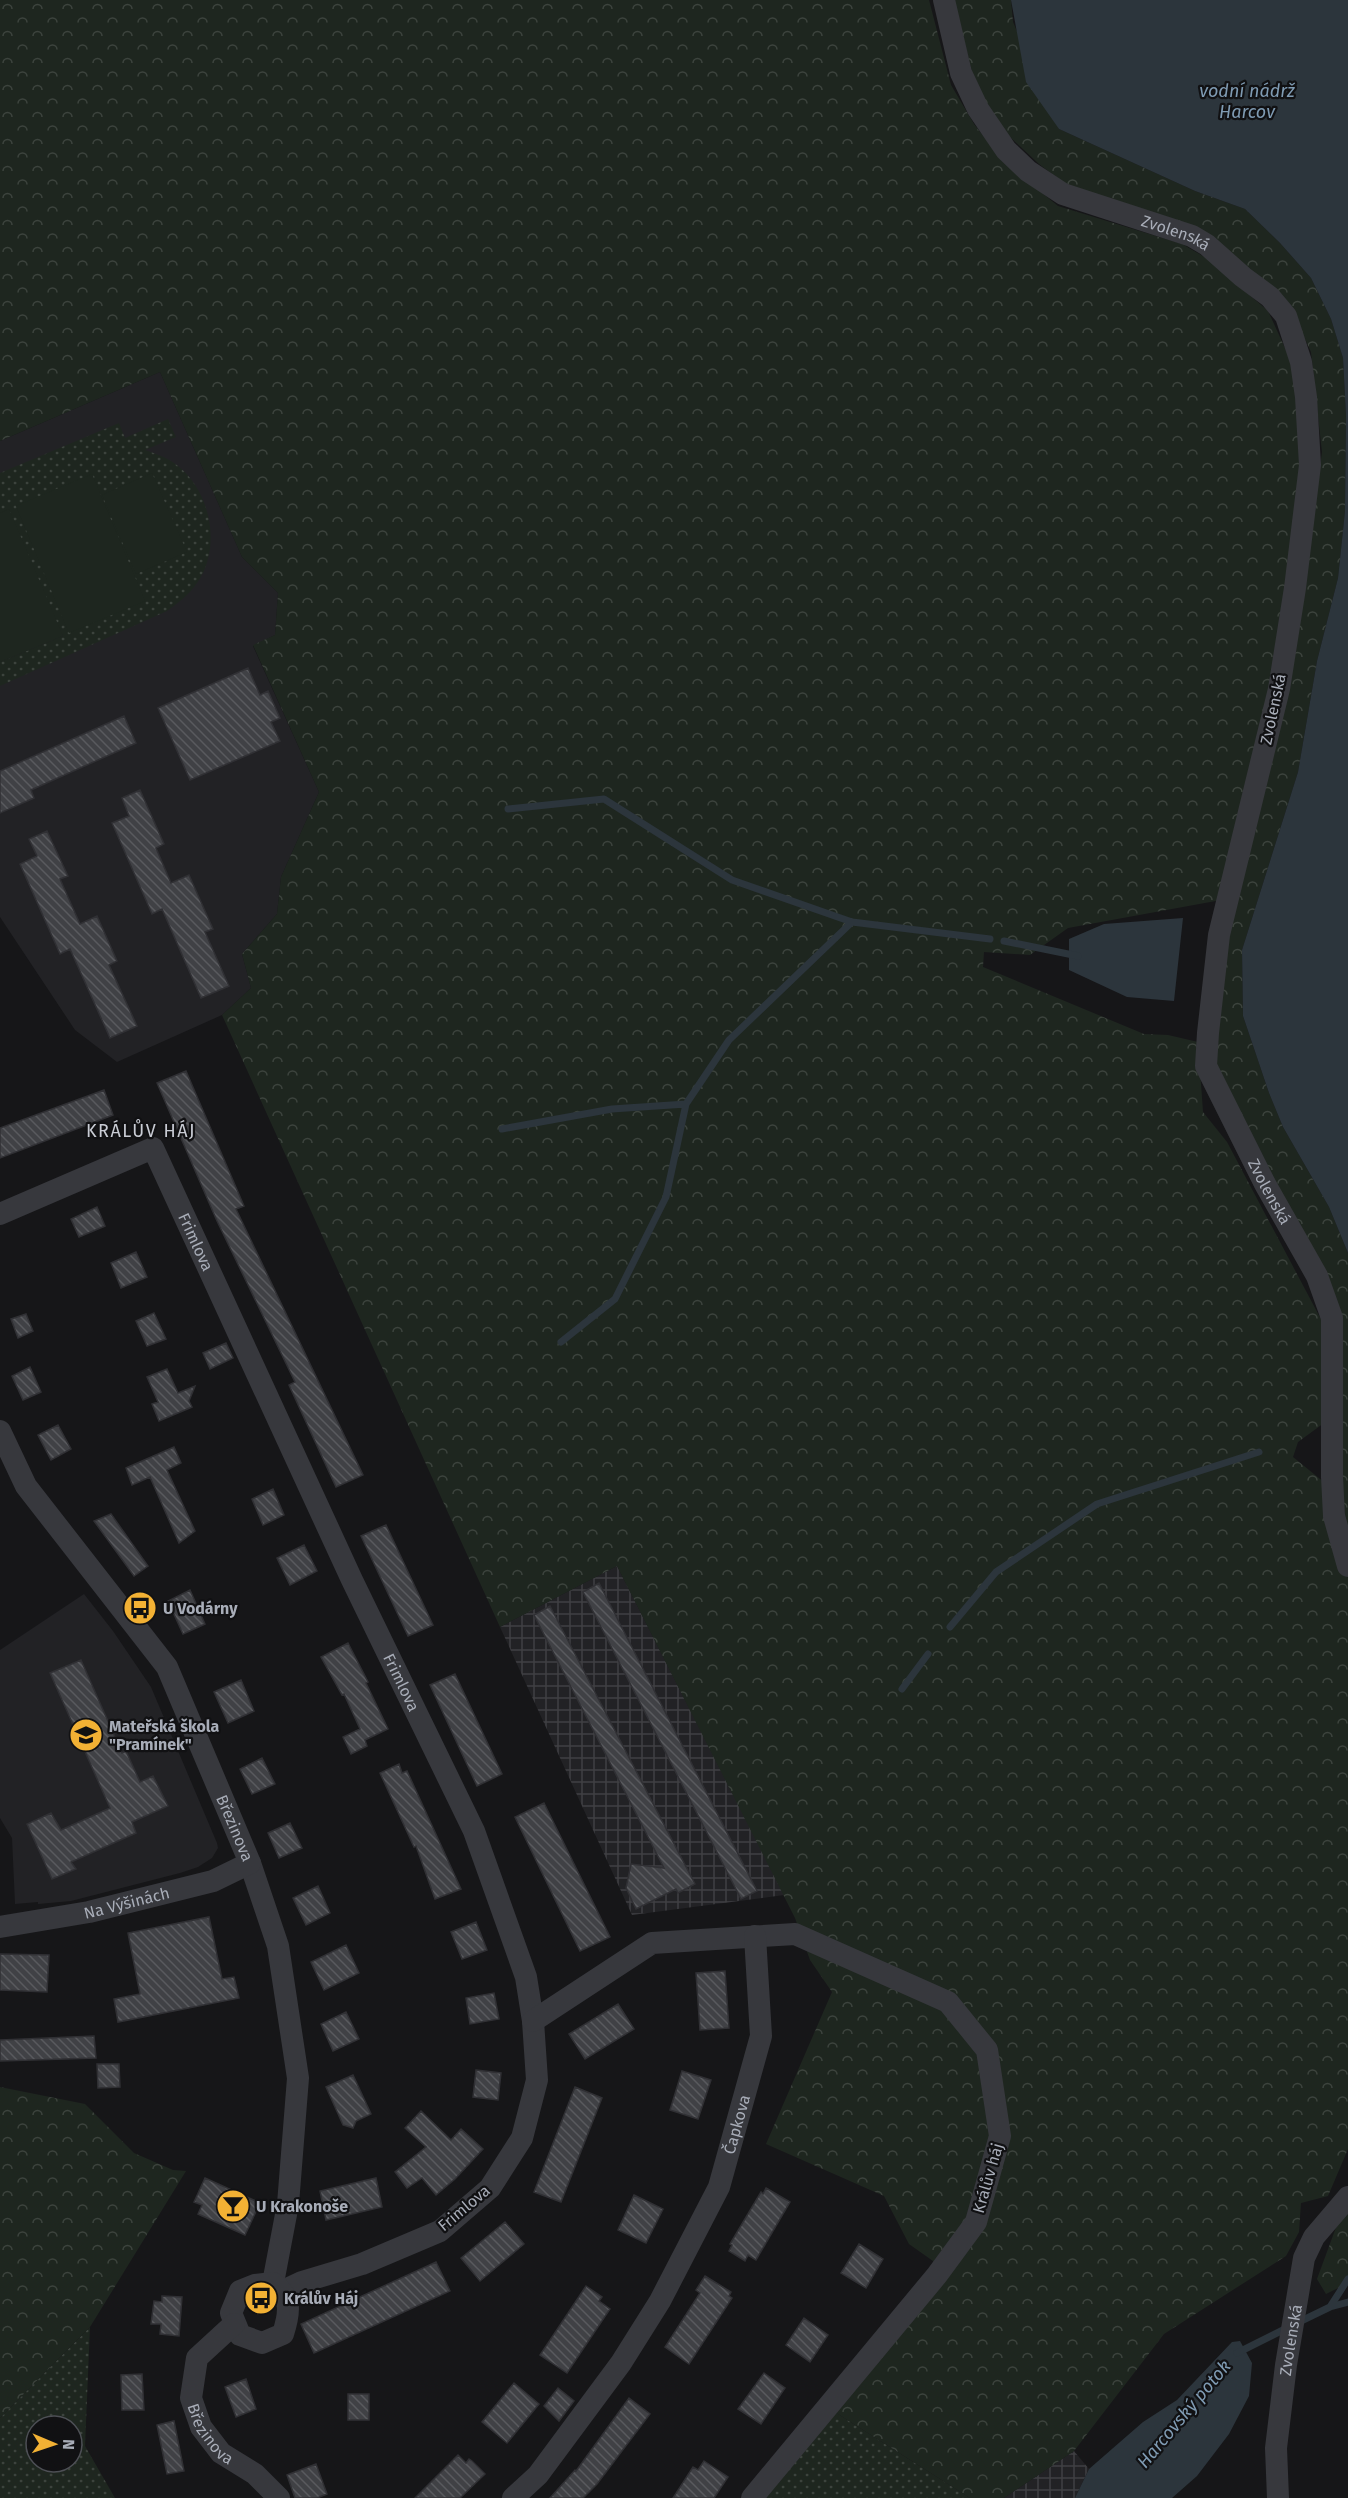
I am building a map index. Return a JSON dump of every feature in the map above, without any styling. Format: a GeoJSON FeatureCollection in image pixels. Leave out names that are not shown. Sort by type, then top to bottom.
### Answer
{"type":"FeatureCollection","features":[{"type":"Feature","properties":{"kind":"street","name":"Zvolenská"},"geometry":{"type":"LineString","coordinates":[[945,0],[961,73],[978,109],[1006,150],[1028,171],[1063,194],[1192,236],[1207,245],[1270,297],[1286,316],[1301,362],[1309,430],[1310,465],[1305,517],[1279,689],[1219,935],[1206,1066],[1265,1184],[1317,1276],[1332,1318],[1334,1516],[1348,1566]]}},
{"type":"Feature","properties":{"kind":"street","name":"Frimlova"},"geometry":{"type":"LineString","coordinates":[[0,1214],[153,1148],[352,1580],[474,1831],[526,1977],[533,2021],[537,2080],[522,2138],[490,2188],[440,2231],[362,2264],[286,2285]]}},
{"type":"Feature","properties":{"kind":"street","name":"Březinova"},"geometry":{"type":"LineString","coordinates":[[0,1431],[26,1486],[166,1667],[250,1863],[278,1946],[298,2078],[288,2204],[286,2285],[290,2313],[283,2334],[262,2343],[240,2335],[234,2324],[197,2358],[191,2397],[201,2427],[221,2454],[255,2474],[279,2498]]}},
{"type":"Feature","properties":{"kind":"street","name":"Na Výšinách"},"geometry":{"type":"LineString","coordinates":[[0,1927],[89,1912],[213,1881],[250,1863]]}},
{"type":"Feature","properties":{"kind":"street","name":"Králův háj"},"geometry":{"type":"LineString","coordinates":[[752,2498],[938,2275],[976,2222],[1000,2136],[987,2050],[948,2002],[795,1934],[755,1936]]}},
{"type":"Feature","properties":{"kind":"street"},"geometry":{"type":"LineString","coordinates":[[533,2021],[652,1943],[755,1936]]}},
{"type":"Feature","properties":{"kind":"street","name":"Čapkova"},"geometry":{"type":"LineString","coordinates":[[513,2498],[538,2475],[621,2362],[660,2301],[719,2187],[761,2036],[755,1936]]}},
{"type":"Feature","properties":{"kind":"street","name":"Zvolenská"},"geometry":{"type":"LineString","coordinates":[[1278,2498],[1276,2448],[1286,2365],[1304,2258],[1314,2237],[1348,2197]]}},
{"type":"Feature","properties":{"kind":"street"},"geometry":{"type":"LineString","coordinates":[[234,2324],[231,2313],[240,2291],[255,2285],[286,2285]]}},
{"type":"Feature","properties":{"kind":"shaded area"},"geometry":{"type":"Polygon","coordinates":[[[160,372],[242,557],[278,593],[275,635],[253,646],[319,792],[281,877],[277,914],[242,954],[251,988],[222,1015],[117,1062],[75,1030],[0,917],[0,441],[160,372]]]}},
{"type":"Feature","properties":{"kind":"shaded area"},"geometry":{"type":"Polygon","coordinates":[[[617,1566],[784,1895],[632,1915],[500,1627],[617,1566]]]}},
{"type":"Feature","properties":{"kind":"shaded area","name":"Mateřská škola \"Pramínek\""},"geometry":{"type":"Polygon","coordinates":[[[84,1594],[113,1631],[151,1687],[218,1848],[212,1858],[198,1867],[180,1873],[71,1901],[15,1904],[12,1838],[0,1818],[0,1650],[84,1594]]]}},
{"type":"Feature","properties":{"kind":"shaded area"},"geometry":{"type":"Polygon","coordinates":[[[1074,2451],[1089,2469],[1075,2498],[1004,2498],[1074,2451]]]}},
{"type":"Feature","properties":{"kind":"green space"},"geometry":{"type":"Polygon","coordinates":[[[0,0],[929,0],[951,85],[974,124],[1003,161],[1058,206],[1182,244],[1208,259],[1268,311],[1296,372],[1302,463],[1287,608],[1221,900],[1068,928],[1030,955],[984,952],[983,967],[1144,1034],[1168,1035],[1198,1042],[1203,1112],[1227,1142],[1324,1325],[1324,1423],[1298,1442],[1293,1457],[1325,1483],[1340,1560],[1348,1578],[1348,2149],[1328,2196],[1301,2203],[1299,2232],[1286,2256],[1164,2334],[1074,2451],[1004,2498],[970,2498],[827,2407],[937,2274],[933,2261],[909,2244],[884,2196],[766,2144],[832,1992],[810,1960],[795,1918],[617,1566],[500,1627],[222,1015],[251,988],[242,954],[277,914],[281,877],[319,792],[253,645],[275,635],[278,593],[242,557],[160,372],[0,441],[0,0]]]}},
{"type":"Feature","properties":{"kind":"green space"},"geometry":{"type":"Polygon","coordinates":[[[954,0],[1011,0],[1013,22],[1059,129],[1195,191],[1245,209],[1311,278],[1331,319],[1343,358],[1346,416],[1345,511],[1338,578],[1317,661],[1298,772],[1242,950],[1243,1016],[1269,1093],[1283,1127],[1329,1207],[1348,1253],[1348,1535],[1340,1481],[1341,1332],[1213,1062],[1227,937],[1308,557],[1322,452],[1311,352],[1293,313],[1277,291],[1072,189],[1039,164],[1009,136],[976,88],[954,0]]]}},
{"type":"Feature","properties":{"kind":"green space"},"geometry":{"type":"Polygon","coordinates":[[[168,419],[176,437],[145,450],[167,458],[178,466],[198,490],[205,505],[211,537],[205,569],[197,583],[187,595],[167,611],[0,686],[0,662],[63,636],[0,513],[0,473],[119,423],[125,438],[168,419]]]}},
{"type":"Feature","properties":{"kind":"green space"},"geometry":{"type":"Polygon","coordinates":[[[152,473],[187,552],[136,574],[102,495],[152,473]]]}},
{"type":"Feature","properties":{"kind":"green space"},"geometry":{"type":"Polygon","coordinates":[[[92,474],[145,601],[69,633],[16,506],[92,474]]]}},
{"type":"Feature","properties":{"kind":"green space"},"geometry":{"type":"Polygon","coordinates":[[[9,509],[63,636],[0,662],[0,513],[9,509]]]}},
{"type":"Feature","properties":{"kind":"green space"},"geometry":{"type":"Polygon","coordinates":[[[0,2087],[85,2104],[134,2153],[173,2170],[186,2171],[90,2327],[0,2418],[0,2087]]]}},
{"type":"Feature","properties":{"kind":"green space"},"geometry":{"type":"Polygon","coordinates":[[[1348,2211],[1348,2283],[1326,2294],[1317,2279],[1338,2222],[1348,2211]]]}},
{"type":"Feature","properties":{"kind":"green space"},"geometry":{"type":"Polygon","coordinates":[[[90,2327],[85,2446],[115,2498],[0,2498],[0,2418],[90,2327]]]}},
{"type":"Feature","properties":{"kind":"green space"},"geometry":{"type":"Polygon","coordinates":[[[827,2407],[970,2498],[752,2498],[827,2407]]]}},
{"type":"Feature","properties":{"kind":"water","name":"vodní nádrž Harcov"},"geometry":{"type":"Polygon","coordinates":[[[1011,0],[1348,0],[1348,1253],[1329,1207],[1283,1127],[1269,1093],[1243,1016],[1242,950],[1298,772],[1317,661],[1338,578],[1345,511],[1346,416],[1343,358],[1331,319],[1311,278],[1245,209],[1195,191],[1059,129],[1026,82],[1011,0]]]}},
{"type":"Feature","properties":{"kind":"water"},"geometry":{"type":"Polygon","coordinates":[[[1183,918],[1174,1001],[1127,997],[1069,970],[1069,939],[1104,924],[1183,918]]]}},
{"type":"Feature","properties":{"kind":"water"},"geometry":{"type":"Polygon","coordinates":[[[1240,2341],[1252,2363],[1249,2396],[1229,2434],[1197,2476],[1172,2498],[1075,2498],[1089,2469],[1143,2422],[1177,2400],[1232,2342],[1240,2341]]]}},
{"type":"Feature","properties":{"kind":"building"},"geometry":{"type":"Polygon","coordinates":[[[248,668],[260,695],[268,691],[280,718],[271,722],[280,741],[190,780],[158,708],[248,668]]]}},
{"type":"Feature","properties":{"kind":"building"},"geometry":{"type":"Polygon","coordinates":[[[124,716],[136,743],[31,790],[34,798],[0,813],[0,771],[124,716]]]}},
{"type":"Feature","properties":{"kind":"building"},"geometry":{"type":"Polygon","coordinates":[[[140,790],[164,844],[156,848],[171,883],[189,875],[213,929],[205,932],[229,986],[201,998],[162,909],[152,914],[112,823],[129,816],[122,798],[140,790]]]}},
{"type":"Feature","properties":{"kind":"building"},"geometry":{"type":"Polygon","coordinates":[[[47,831],[68,876],[60,879],[80,924],[97,916],[117,961],[109,965],[137,1026],[110,1038],[70,949],[60,954],[20,864],[37,856],[29,839],[47,831]]]}},
{"type":"Feature","properties":{"kind":"building"},"geometry":{"type":"Polygon","coordinates":[[[186,1071],[244,1206],[236,1209],[363,1475],[336,1487],[289,1385],[295,1382],[217,1221],[157,1083],[186,1071]]]}},
{"type":"Feature","properties":{"kind":"building"},"geometry":{"type":"Polygon","coordinates":[[[104,1090],[113,1115],[0,1158],[0,1128],[104,1090]]]}},
{"type":"Feature","properties":{"kind":"building"},"geometry":{"type":"Polygon","coordinates":[[[97,1207],[105,1226],[79,1237],[71,1219],[97,1207]]]}},
{"type":"Feature","properties":{"kind":"building"},"geometry":{"type":"Polygon","coordinates":[[[136,1252],[147,1277],[121,1288],[111,1263],[136,1252]]]}},
{"type":"Feature","properties":{"kind":"building"},"geometry":{"type":"Polygon","coordinates":[[[154,1313],[166,1339],[147,1346],[136,1321],[154,1313]]]}},
{"type":"Feature","properties":{"kind":"building"},"geometry":{"type":"Polygon","coordinates":[[[26,1314],[33,1331],[18,1338],[11,1319],[26,1314]]]}},
{"type":"Feature","properties":{"kind":"building"},"geometry":{"type":"Polygon","coordinates":[[[226,1343],[233,1358],[210,1369],[203,1353],[226,1343]]]}},
{"type":"Feature","properties":{"kind":"building"},"geometry":{"type":"Polygon","coordinates":[[[30,1367],[41,1392],[23,1400],[12,1376],[30,1367]]]}},
{"type":"Feature","properties":{"kind":"building"},"geometry":{"type":"Polygon","coordinates":[[[167,1369],[178,1393],[195,1386],[189,1401],[192,1407],[159,1421],[152,1404],[158,1402],[147,1377],[167,1369]]]}},
{"type":"Feature","properties":{"kind":"building"},"geometry":{"type":"Polygon","coordinates":[[[58,1425],[71,1449],[51,1460],[38,1435],[58,1425]]]}},
{"type":"Feature","properties":{"kind":"building"},"geometry":{"type":"Polygon","coordinates":[[[174,1447],[181,1463],[167,1470],[195,1531],[179,1543],[150,1477],[132,1485],[126,1468],[174,1447]]]}},
{"type":"Feature","properties":{"kind":"building"},"geometry":{"type":"Polygon","coordinates":[[[273,1489],[284,1515],[263,1525],[252,1499],[273,1489]]]}},
{"type":"Feature","properties":{"kind":"building"},"geometry":{"type":"Polygon","coordinates":[[[111,1514],[148,1566],[134,1576],[94,1521],[111,1514]]]}},
{"type":"Feature","properties":{"kind":"building"},"geometry":{"type":"Polygon","coordinates":[[[386,1525],[433,1625],[408,1636],[361,1536],[386,1525]]]}},
{"type":"Feature","properties":{"kind":"building"},"geometry":{"type":"Polygon","coordinates":[[[304,1545],[317,1571],[290,1585],[277,1558],[304,1545]]]}},
{"type":"Feature","properties":{"kind":"building"},"geometry":{"type":"Polygon","coordinates":[[[599,1583],[757,1891],[741,1899],[583,1592],[599,1583]]]}},
{"type":"Feature","properties":{"kind":"building"},"geometry":{"type":"Polygon","coordinates":[[[190,1590],[205,1624],[183,1634],[168,1601],[190,1590]]]}},
{"type":"Feature","properties":{"kind":"building"},"geometry":{"type":"Polygon","coordinates":[[[550,1606],[695,1884],[678,1893],[676,1889],[636,1909],[626,1888],[631,1864],[664,1868],[534,1615],[550,1606]]]}},
{"type":"Feature","properties":{"kind":"building"},"geometry":{"type":"Polygon","coordinates":[[[348,1643],[388,1729],[365,1740],[367,1746],[351,1754],[343,1737],[360,1729],[344,1694],[342,1695],[321,1657],[348,1643]]]}},
{"type":"Feature","properties":{"kind":"building"},"geometry":{"type":"Polygon","coordinates":[[[81,1660],[122,1753],[126,1751],[140,1782],[153,1776],[168,1806],[132,1822],[136,1833],[71,1862],[76,1869],[52,1879],[27,1824],[51,1813],[61,1830],[110,1808],[50,1673],[81,1660]]]}},
{"type":"Feature","properties":{"kind":"building"},"geometry":{"type":"Polygon","coordinates":[[[455,1674],[502,1774],[477,1786],[430,1685],[455,1674]]]}},
{"type":"Feature","properties":{"kind":"building"},"geometry":{"type":"Polygon","coordinates":[[[241,1680],[254,1711],[228,1723],[214,1692],[241,1680]]]}},
{"type":"Feature","properties":{"kind":"building"},"geometry":{"type":"Polygon","coordinates":[[[262,1758],[275,1784],[252,1794],[240,1769],[262,1758]]]}},
{"type":"Feature","properties":{"kind":"building"},"geometry":{"type":"Polygon","coordinates":[[[399,1764],[402,1773],[407,1771],[461,1889],[435,1899],[416,1846],[414,1847],[380,1773],[399,1764]]]}},
{"type":"Feature","properties":{"kind":"building"},"geometry":{"type":"Polygon","coordinates":[[[544,1803],[610,1937],[580,1951],[515,1817],[544,1803]]]}},
{"type":"Feature","properties":{"kind":"building"},"geometry":{"type":"Polygon","coordinates":[[[290,1823],[302,1848],[279,1858],[268,1833],[290,1823]]]}},
{"type":"Feature","properties":{"kind":"building"},"geometry":{"type":"Polygon","coordinates":[[[318,1886],[330,1913],[306,1925],[293,1898],[318,1886]]]}},
{"type":"Feature","properties":{"kind":"building"},"geometry":{"type":"Polygon","coordinates":[[[209,1917],[222,1979],[234,1977],[239,1998],[118,2022],[114,1999],[140,1994],[128,1933],[209,1917]]]}},
{"type":"Feature","properties":{"kind":"building"},"geometry":{"type":"Polygon","coordinates":[[[476,1922],[487,1950],[462,1959],[451,1932],[476,1922]]]}},
{"type":"Feature","properties":{"kind":"building"},"geometry":{"type":"Polygon","coordinates":[[[346,1945],[359,1973],[324,1990],[311,1962],[346,1945]]]}},
{"type":"Feature","properties":{"kind":"building"},"geometry":{"type":"Polygon","coordinates":[[[0,1954],[49,1955],[47,1992],[0,1990],[0,1954]]]}},
{"type":"Feature","properties":{"kind":"building"},"geometry":{"type":"Polygon","coordinates":[[[725,1971],[729,2028],[700,2030],[696,1973],[725,1971]]]}},
{"type":"Feature","properties":{"kind":"building"},"geometry":{"type":"Polygon","coordinates":[[[494,1993],[499,2019],[470,2024],[466,1998],[494,1993]]]}},
{"type":"Feature","properties":{"kind":"building"},"geometry":{"type":"Polygon","coordinates":[[[618,2004],[634,2029],[585,2059],[569,2034],[618,2004]]]}},
{"type":"Feature","properties":{"kind":"building"},"geometry":{"type":"Polygon","coordinates":[[[346,2012],[359,2039],[333,2051],[321,2024],[346,2012]]]}},
{"type":"Feature","properties":{"kind":"building"},"geometry":{"type":"Polygon","coordinates":[[[94,2036],[96,2058],[0,2061],[0,2040],[94,2036]]]}},
{"type":"Feature","properties":{"kind":"building"},"geometry":{"type":"Polygon","coordinates":[[[97,2064],[119,2064],[120,2087],[98,2088],[97,2064]]]}},
{"type":"Feature","properties":{"kind":"building"},"geometry":{"type":"Polygon","coordinates":[[[476,2070],[501,2073],[498,2100],[473,2097],[476,2070]]]}},
{"type":"Feature","properties":{"kind":"building"},"geometry":{"type":"Polygon","coordinates":[[[682,2071],[711,2080],[698,2119],[670,2110],[682,2071]]]}},
{"type":"Feature","properties":{"kind":"building"},"geometry":{"type":"Polygon","coordinates":[[[353,2075],[371,2114],[356,2121],[353,2128],[343,2125],[326,2087],[353,2075]]]}},
{"type":"Feature","properties":{"kind":"building"},"geometry":{"type":"Polygon","coordinates":[[[575,2087],[602,2098],[561,2202],[534,2192],[575,2087]]]}},
{"type":"Feature","properties":{"kind":"building"},"geometry":{"type":"Polygon","coordinates":[[[421,2111],[451,2140],[461,2129],[483,2149],[455,2179],[436,2195],[422,2178],[407,2188],[395,2172],[426,2147],[405,2128],[421,2111]]]}},
{"type":"Feature","properties":{"kind":"building"},"geometry":{"type":"Polygon","coordinates":[[[205,2178],[260,2203],[245,2235],[198,2214],[202,2205],[194,2202],[205,2178]]]}},
{"type":"Feature","properties":{"kind":"building"},"geometry":{"type":"Polygon","coordinates":[[[376,2178],[382,2207],[326,2220],[320,2191],[376,2178]]]}},
{"type":"Feature","properties":{"kind":"building"},"geometry":{"type":"Polygon","coordinates":[[[766,2188],[790,2202],[756,2260],[748,2255],[745,2261],[729,2251],[732,2245],[730,2244],[761,2192],[763,2194],[766,2188]]]}},
{"type":"Feature","properties":{"kind":"building"},"geometry":{"type":"Polygon","coordinates":[[[634,2195],[663,2209],[646,2243],[618,2230],[634,2195]]]}},
{"type":"Feature","properties":{"kind":"building"},"geometry":{"type":"Polygon","coordinates":[[[505,2222],[524,2244],[480,2281],[461,2258],[505,2222]]]}},
{"type":"Feature","properties":{"kind":"building"},"geometry":{"type":"Polygon","coordinates":[[[859,2244],[883,2259],[866,2288],[841,2273],[859,2244]]]}},
{"type":"Feature","properties":{"kind":"building"},"geometry":{"type":"Polygon","coordinates":[[[436,2262],[450,2291],[314,2353],[301,2324],[436,2262]]]}},
{"type":"Feature","properties":{"kind":"building"},"geometry":{"type":"Polygon","coordinates":[[[705,2276],[731,2292],[729,2296],[732,2298],[689,2364],[665,2347],[700,2293],[696,2290],[705,2276]]]}},
{"type":"Feature","properties":{"kind":"building"},"geometry":{"type":"Polygon","coordinates":[[[586,2286],[602,2297],[599,2301],[610,2309],[567,2373],[540,2355],[586,2286]]]}},
{"type":"Feature","properties":{"kind":"building"},"geometry":{"type":"Polygon","coordinates":[[[162,2296],[182,2297],[179,2336],[160,2334],[161,2324],[151,2324],[154,2301],[162,2302],[162,2296]]]}},
{"type":"Feature","properties":{"kind":"building"},"geometry":{"type":"Polygon","coordinates":[[[804,2318],[828,2335],[810,2362],[786,2345],[804,2318]]]}},
{"type":"Feature","properties":{"kind":"building"},"geometry":{"type":"Polygon","coordinates":[[[764,2373],[785,2388],[761,2424],[738,2409],[764,2373]]]}},
{"type":"Feature","properties":{"kind":"building"},"geometry":{"type":"Polygon","coordinates":[[[142,2374],[144,2410],[122,2410],[121,2375],[142,2374]]]}},
{"type":"Feature","properties":{"kind":"building"},"geometry":{"type":"Polygon","coordinates":[[[246,2379],[256,2409],[236,2417],[225,2387],[246,2379]]]}},
{"type":"Feature","properties":{"kind":"building"},"geometry":{"type":"Polygon","coordinates":[[[514,2383],[539,2404],[507,2443],[482,2422],[514,2383]]]}},
{"type":"Feature","properties":{"kind":"building"},"geometry":{"type":"Polygon","coordinates":[[[558,2388],[574,2401],[559,2421],[544,2406],[558,2388]]]}},
{"type":"Feature","properties":{"kind":"building"},"geometry":{"type":"Polygon","coordinates":[[[348,2394],[369,2394],[369,2420],[348,2420],[348,2394]]]}},
{"type":"Feature","properties":{"kind":"building"},"geometry":{"type":"Polygon","coordinates":[[[629,2398],[650,2414],[597,2484],[583,2498],[550,2498],[576,2471],[629,2398]]]}},
{"type":"Feature","properties":{"kind":"building"},"geometry":{"type":"Polygon","coordinates":[[[174,2421],[184,2471],[167,2474],[157,2425],[174,2421]]]}},
{"type":"Feature","properties":{"kind":"building"},"geometry":{"type":"Polygon","coordinates":[[[458,2455],[466,2463],[469,2459],[472,2461],[485,2474],[460,2498],[415,2498],[458,2455]]]}},
{"type":"Feature","properties":{"kind":"building"},"geometry":{"type":"Polygon","coordinates":[[[704,2461],[728,2477],[714,2498],[673,2498],[693,2467],[698,2470],[704,2461]]]}},
{"type":"Feature","properties":{"kind":"building"},"geometry":{"type":"Polygon","coordinates":[[[316,2464],[327,2494],[317,2498],[295,2498],[287,2475],[316,2464]]]}},
{"type":"Feature","properties":{"kind":"waterway"},"geometry":{"type":"LineString","coordinates":[[508,809],[604,799],[732,880],[852,922],[990,939]]}},
{"type":"Feature","properties":{"kind":"waterway"},"geometry":{"type":"LineString","coordinates":[[502,1129],[612,1109],[686,1104],[729,1040],[852,922]]}},
{"type":"Feature","properties":{"kind":"waterway"},"geometry":{"type":"LineString","coordinates":[[1004,941],[1078,956]]}},
{"type":"Feature","properties":{"kind":"waterway"},"geometry":{"type":"LineString","coordinates":[[561,1342],[615,1299],[666,1197],[686,1104]]}},
{"type":"Feature","properties":{"kind":"waterway"},"geometry":{"type":"LineString","coordinates":[[950,1627],[996,1572],[1097,1504],[1259,1452]]}},
{"type":"Feature","properties":{"kind":"waterway"},"geometry":{"type":"LineString","coordinates":[[902,1689],[928,1654]]}},
{"type":"Feature","properties":{"kind":"waterway","name":"Harcovský potok"},"geometry":{"type":"LineString","coordinates":[[1299,2322],[1330,2307],[1348,2279]]}},
{"type":"Feature","properties":{"kind":"waterway"},"geometry":{"type":"LineString","coordinates":[[1330,2307],[1348,2302]]}},
{"type":"Feature","properties":{"kind":"waterway","name":"Harcovský potok"},"geometry":{"type":"LineString","coordinates":[[1237,2353],[1289,2327]]}},
{"type":"Feature","properties":{"kind":"place","name":"U Vodárny"},"geometry":{"type":"Point","coordinates":[140,1608]}},
{"type":"Feature","properties":{"kind":"place","name":"Mateřská škola \"Pramínek\""},"geometry":{"type":"Point","coordinates":[86,1735]}},
{"type":"Feature","properties":{"kind":"place","name":"U Krakonoše"},"geometry":{"type":"Point","coordinates":[233,2206]}},
{"type":"Feature","properties":{"kind":"place","name":"Králův Háj"},"geometry":{"type":"Point","coordinates":[261,2298]}},
{"type":"Feature","properties":{"kind":"district","name":"KRÁLŮV HÁJ"},"geometry":{"type":"Point","coordinates":[141,1131]}}]}
